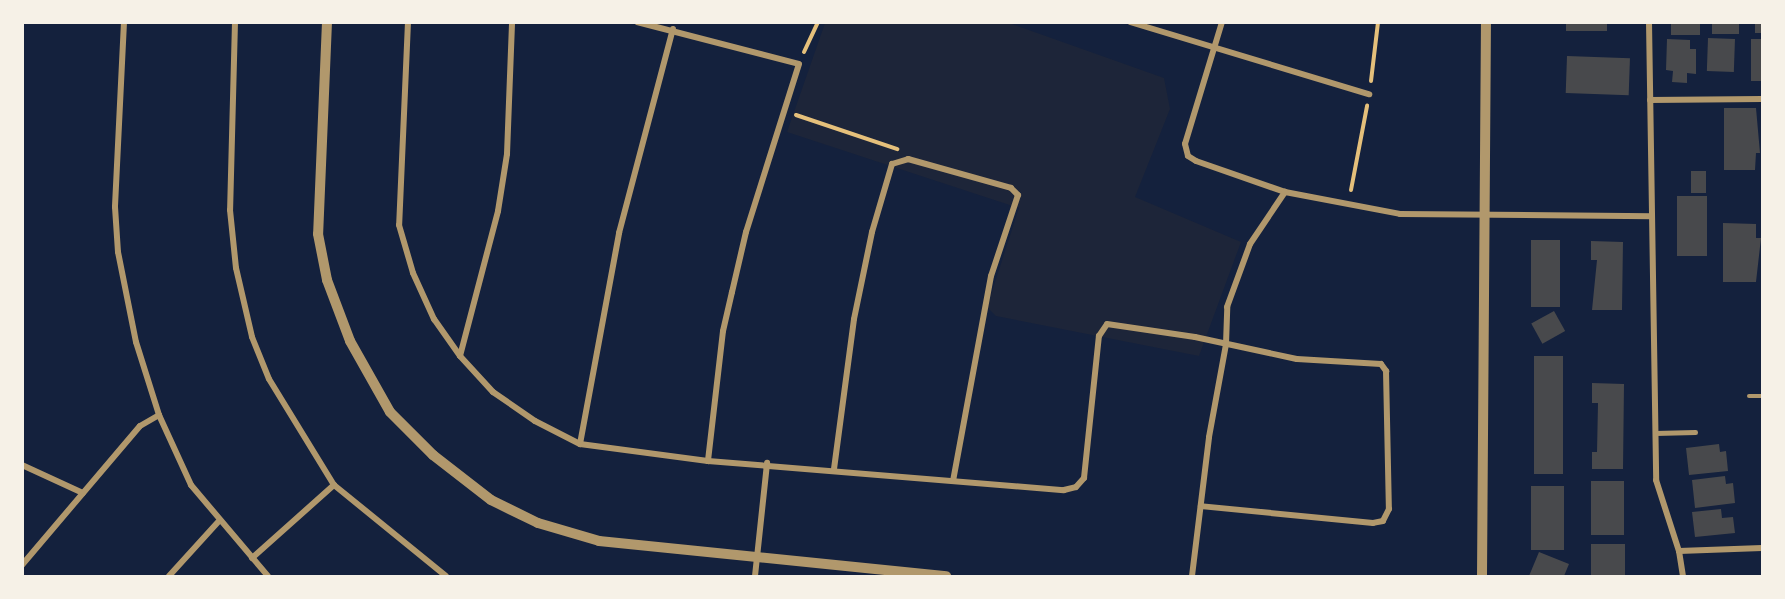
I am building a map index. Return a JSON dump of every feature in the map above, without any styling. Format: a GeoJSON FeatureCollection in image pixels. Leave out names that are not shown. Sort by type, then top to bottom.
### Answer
{"type":"FeatureCollection","features":[{"type":"Feature","properties":{"kind":"street"},"geometry":{"type":"LineString","coordinates":[[124,22],[115,207],[118,252],[136,342],[159,415],[191,485],[218,522],[268,576]]}},
{"type":"Feature","properties":{"kind":"street"},"geometry":{"type":"LineString","coordinates":[[236,22],[230,210],[242,300],[269,379],[334,486],[446,576]]}},
{"type":"Feature","properties":{"kind":"street"},"geometry":{"type":"LineString","coordinates":[[327,22],[318,234],[327,280],[350,340],[390,412],[433,456],[491,500],[538,523],[598,541],[757,559],[946,576]]}},
{"type":"Feature","properties":{"kind":"street"},"geometry":{"type":"LineString","coordinates":[[408,22],[399,225],[413,273],[434,319],[460,356],[493,392],[535,422],[580,444],[708,461],[767,463],[1064,490],[1076,487],[1084,478],[1099,336],[1107,324],[1226,344],[1297,359],[1381,364],[1386,371],[1389,509],[1383,521],[1373,524],[1201,506]]}},
{"type":"Feature","properties":{"kind":"street"},"geometry":{"type":"LineString","coordinates":[[460,356],[498,211],[507,154],[512,22]]}},
{"type":"Feature","properties":{"kind":"street"},"geometry":{"type":"LineString","coordinates":[[637,22],[673,29],[799,64],[746,232],[723,331],[708,461]]}},
{"type":"Feature","properties":{"kind":"street"},"geometry":{"type":"LineString","coordinates":[[1130,22],[1370,94]]}},
{"type":"Feature","properties":{"kind":"street"},"geometry":{"type":"LineString","coordinates":[[1222,22],[1216,48],[1185,144],[1188,156],[1285,192],[1348,206],[1400,214],[1485,217],[1652,216]]}},
{"type":"Feature","properties":{"kind":"street"},"geometry":{"type":"LineString","coordinates":[[1482,576],[1486,22]]}},
{"type":"Feature","properties":{"kind":"street"},"geometry":{"type":"LineString","coordinates":[[1649,22],[1656,480],[1679,550],[1683,576]]}},
{"type":"Feature","properties":{"kind":"street"},"geometry":{"type":"LineString","coordinates":[[580,444],[619,233],[673,29]]}},
{"type":"Feature","properties":{"kind":"street"},"geometry":{"type":"LineString","coordinates":[[1650,100],[1762,99]]}},
{"type":"Feature","properties":{"kind":"street"},"geometry":{"type":"LineString","coordinates":[[834,469],[854,319],[872,232],[892,164],[908,159],[1011,188],[1018,195],[991,276],[953,481]]}},
{"type":"Feature","properties":{"kind":"street"},"geometry":{"type":"LineString","coordinates":[[1192,576],[1226,344],[1227,307],[1250,244],[1285,192]]}},
{"type":"Feature","properties":{"kind":"street"},"geometry":{"type":"LineString","coordinates":[[22,565],[140,426],[159,415]]}},
{"type":"Feature","properties":{"kind":"street"},"geometry":{"type":"LineString","coordinates":[[755,576],[767,463]]}},
{"type":"Feature","properties":{"kind":"street"},"geometry":{"type":"LineString","coordinates":[[22,465],[83,493]]}},
{"type":"Feature","properties":{"kind":"street"},"geometry":{"type":"LineString","coordinates":[[252,558],[334,486]]}},
{"type":"Feature","properties":{"kind":"street"},"geometry":{"type":"LineString","coordinates":[[169,576],[218,522]]}},
{"type":"Feature","properties":{"kind":"street"},"geometry":{"type":"LineString","coordinates":[[1679,550],[1762,548]]}},
{"type":"Feature","properties":{"kind":"lane"},"geometry":{"type":"LineString","coordinates":[[1749,396],[1762,396]]}},
{"type":"Feature","properties":{"kind":"lane"},"geometry":{"type":"LineString","coordinates":[[1655,433],[1695,432]]}},
{"type":"Feature","properties":{"kind":"path"},"geometry":{"type":"LineString","coordinates":[[799,64],[818,22]]}},
{"type":"Feature","properties":{"kind":"path"},"geometry":{"type":"LineString","coordinates":[[1348,206],[1370,94],[1378,22]]}},
{"type":"Feature","properties":{"kind":"path"},"geometry":{"type":"LineString","coordinates":[[783,110],[893,145],[908,159]]}},
{"type":"Feature","properties":{"kind":"shaded area"},"geometry":{"type":"Polygon","coordinates":[[[825,23],[1009,23],[1164,78],[1170,109],[1135,197],[1241,242],[1199,356],[996,316],[987,307],[1019,208],[787,132],[825,23]]]}},
{"type":"Feature","properties":{"kind":"building"},"geometry":{"type":"Polygon","coordinates":[[[1566,22],[1607,22],[1607,31],[1566,31],[1566,22]]]}},
{"type":"Feature","properties":{"kind":"building"},"geometry":{"type":"Polygon","coordinates":[[[1671,22],[1700,22],[1700,35],[1671,35],[1671,22]]]}},
{"type":"Feature","properties":{"kind":"building"},"geometry":{"type":"Polygon","coordinates":[[[1712,22],[1739,22],[1739,34],[1712,34],[1712,22]]]}},
{"type":"Feature","properties":{"kind":"building"},"geometry":{"type":"Polygon","coordinates":[[[1755,22],[1762,22],[1762,33],[1755,33],[1755,22]]]}},
{"type":"Feature","properties":{"kind":"building"},"geometry":{"type":"Polygon","coordinates":[[[1708,38],[1735,39],[1734,72],[1707,71],[1708,38]]]}},
{"type":"Feature","properties":{"kind":"building"},"geometry":{"type":"Polygon","coordinates":[[[1667,39],[1690,40],[1690,49],[1696,49],[1696,74],[1687,73],[1687,83],[1672,82],[1673,71],[1666,70],[1667,39]]]}},
{"type":"Feature","properties":{"kind":"building"},"geometry":{"type":"Polygon","coordinates":[[[1751,39],[1762,39],[1762,81],[1751,81],[1751,39]]]}},
{"type":"Feature","properties":{"kind":"building"},"geometry":{"type":"Polygon","coordinates":[[[1567,56],[1630,58],[1629,95],[1566,93],[1567,56]]]}},
{"type":"Feature","properties":{"kind":"building"},"geometry":{"type":"Polygon","coordinates":[[[1724,108],[1756,108],[1760,153],[1756,153],[1755,170],[1724,170],[1724,108]]]}},
{"type":"Feature","properties":{"kind":"building"},"geometry":{"type":"Polygon","coordinates":[[[1691,171],[1706,171],[1706,193],[1691,193],[1691,171]]]}},
{"type":"Feature","properties":{"kind":"building"},"geometry":{"type":"Polygon","coordinates":[[[1677,196],[1707,196],[1707,256],[1677,256],[1677,196]]]}},
{"type":"Feature","properties":{"kind":"building"},"geometry":{"type":"Polygon","coordinates":[[[1723,223],[1756,224],[1756,238],[1761,238],[1756,282],[1723,282],[1723,223]]]}},
{"type":"Feature","properties":{"kind":"building"},"geometry":{"type":"Polygon","coordinates":[[[1531,240],[1560,240],[1560,307],[1531,307],[1531,240]]]}},
{"type":"Feature","properties":{"kind":"building"},"geometry":{"type":"Polygon","coordinates":[[[1591,241],[1623,242],[1622,310],[1592,310],[1597,260],[1591,260],[1591,241]]]}},
{"type":"Feature","properties":{"kind":"building"},"geometry":{"type":"Polygon","coordinates":[[[1554,311],[1565,331],[1542,344],[1531,324],[1554,311]]]}},
{"type":"Feature","properties":{"kind":"building"},"geometry":{"type":"Polygon","coordinates":[[[1534,356],[1563,356],[1563,474],[1534,474],[1534,356]]]}},
{"type":"Feature","properties":{"kind":"building"},"geometry":{"type":"Polygon","coordinates":[[[1592,383],[1624,384],[1623,469],[1592,469],[1592,452],[1597,452],[1598,403],[1592,403],[1592,383]]]}},
{"type":"Feature","properties":{"kind":"building"},"geometry":{"type":"Polygon","coordinates":[[[1719,444],[1720,452],[1726,451],[1728,471],[1689,475],[1686,448],[1719,444]]]}},
{"type":"Feature","properties":{"kind":"building"},"geometry":{"type":"Polygon","coordinates":[[[1725,476],[1726,484],[1733,483],[1735,503],[1695,508],[1692,480],[1725,476]]]}},
{"type":"Feature","properties":{"kind":"building"},"geometry":{"type":"Polygon","coordinates":[[[1591,481],[1624,481],[1624,535],[1591,535],[1591,481]]]}},
{"type":"Feature","properties":{"kind":"building"},"geometry":{"type":"Polygon","coordinates":[[[1531,486],[1564,486],[1564,550],[1531,550],[1531,486]]]}},
{"type":"Feature","properties":{"kind":"building"},"geometry":{"type":"Polygon","coordinates":[[[1721,509],[1722,518],[1733,517],[1735,533],[1695,537],[1692,512],[1721,509]]]}},
{"type":"Feature","properties":{"kind":"building"},"geometry":{"type":"Polygon","coordinates":[[[1591,544],[1625,544],[1625,576],[1591,576],[1591,544]]]}},
{"type":"Feature","properties":{"kind":"building"},"geometry":{"type":"Polygon","coordinates":[[[1539,552],[1569,564],[1564,576],[1529,576],[1539,552]]]}}]}
